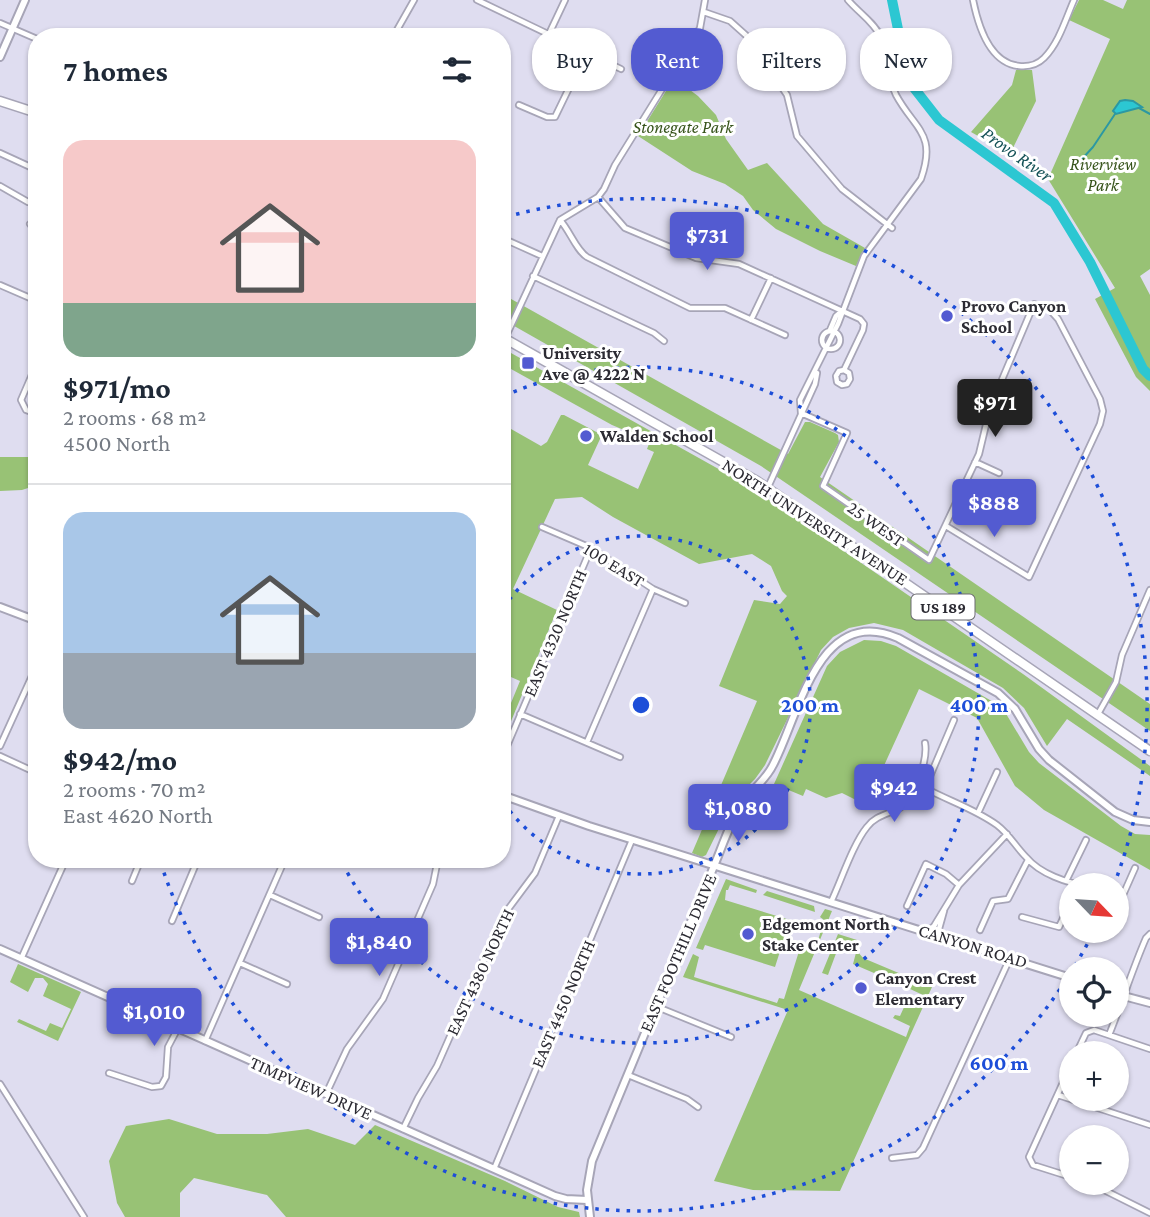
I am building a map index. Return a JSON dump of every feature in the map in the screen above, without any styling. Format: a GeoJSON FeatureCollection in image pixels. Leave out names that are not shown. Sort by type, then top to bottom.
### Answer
{"type":"FeatureCollection","features":[{"type":"Feature","properties":{"kind":"highway"},"geometry":{"type":"LineString","coordinates":[[0,100],[28,110]]}},
{"type":"Feature","properties":{"kind":"highway","name":"NORTH UNIVERSITY AVENUE"},"geometry":{"type":"LineString","coordinates":[[511,344],[692,443],[768,488],[1150,751]]}},
{"type":"Feature","properties":{"kind":"main road"},"geometry":{"type":"LineString","coordinates":[[0,57],[25,0]]}},
{"type":"Feature","properties":{"kind":"main road"},"geometry":{"type":"LineString","coordinates":[[0,607],[28,618]]}},
{"type":"Feature","properties":{"kind":"main road","name":"EAST FOOTHILL DRIVE"},"geometry":{"type":"LineString","coordinates":[[590,1217],[587,1200],[590,1168],[737,812],[772,769],[822,657],[835,644],[849,636],[869,631],[892,635],[993,689],[1015,709],[1039,749],[1049,760],[1115,812],[1129,819],[1150,822]]}},
{"type":"Feature","properties":{"kind":"main road","name":"CANYON ROAD"},"geometry":{"type":"LineString","coordinates":[[511,798],[632,840],[1059,974]]}},
{"type":"Feature","properties":{"kind":"main road","name":"TIMPVIEW DRIVE"},"geometry":{"type":"LineString","coordinates":[[0,949],[561,1198],[587,1200]]}},
{"type":"Feature","properties":{"kind":"main road"},"geometry":{"type":"LineString","coordinates":[[1129,997],[1150,1003]]}},
{"type":"Feature","properties":{"kind":"street"},"geometry":{"type":"LineString","coordinates":[[398,28],[414,0]]}},
{"type":"Feature","properties":{"kind":"street"},"geometry":{"type":"LineString","coordinates":[[477,0],[532,28]]}},
{"type":"Feature","properties":{"kind":"street"},"geometry":{"type":"LineString","coordinates":[[552,28],[565,0]]}},
{"type":"Feature","properties":{"kind":"street"},"geometry":{"type":"LineString","coordinates":[[511,323],[560,220],[598,197],[604,189],[615,164],[700,28],[705,0]]}},
{"type":"Feature","properties":{"kind":"street"},"geometry":{"type":"LineString","coordinates":[[832,331],[864,256],[921,179],[925,166],[925,136],[896,94],[880,35],[866,16],[848,0]]}},
{"type":"Feature","properties":{"kind":"street"},"geometry":{"type":"LineString","coordinates":[[974,0],[977,24],[999,58],[1011,65],[1024,66],[1035,64],[1052,48],[1074,0]]}},
{"type":"Feature","properties":{"kind":"street"},"geometry":{"type":"LineString","coordinates":[[704,12],[730,21],[749,38],[786,95],[797,136],[842,189],[892,228]]}},
{"type":"Feature","properties":{"kind":"street"},"geometry":{"type":"LineString","coordinates":[[0,23],[28,35]]}},
{"type":"Feature","properties":{"kind":"street"},"geometry":{"type":"LineString","coordinates":[[617,67],[621,69]]}},
{"type":"Feature","properties":{"kind":"street"},"geometry":{"type":"LineString","coordinates":[[519,105],[547,117],[555,117],[568,91]]}},
{"type":"Feature","properties":{"kind":"street"},"geometry":{"type":"LineString","coordinates":[[0,153],[28,166]]}},
{"type":"Feature","properties":{"kind":"street"},"geometry":{"type":"LineString","coordinates":[[0,186],[28,202]]}},
{"type":"Feature","properties":{"kind":"street"},"geometry":{"type":"LineString","coordinates":[[598,197],[625,228],[696,258],[739,264],[860,319],[864,324],[863,330],[844,370]]}},
{"type":"Feature","properties":{"kind":"street"},"geometry":{"type":"LineString","coordinates":[[560,220],[569,230],[582,255],[690,308],[717,306],[785,335]]}},
{"type":"Feature","properties":{"kind":"street"},"geometry":{"type":"LineString","coordinates":[[511,242],[542,256]]}},
{"type":"Feature","properties":{"kind":"street"},"geometry":{"type":"LineString","coordinates":[[533,276],[654,333],[664,341]]}},
{"type":"Feature","properties":{"kind":"street"},"geometry":{"type":"LineString","coordinates":[[751,320],[771,278]]}},
{"type":"Feature","properties":{"kind":"street"},"geometry":{"type":"LineString","coordinates":[[0,286],[28,297]]}},
{"type":"Feature","properties":{"kind":"street"},"geometry":{"type":"LineString","coordinates":[[1034,304],[1049,309],[1058,319],[1100,399],[1100,424],[1029,577],[946,526],[975,462],[997,390],[1034,304]]}},
{"type":"Feature","properties":{"kind":"street"},"geometry":{"type":"LineString","coordinates":[[825,332],[839,334],[841,339],[837,348],[828,347],[822,340],[825,332]]}},
{"type":"Feature","properties":{"kind":"street"},"geometry":{"type":"LineString","coordinates":[[768,488],[815,383],[817,370],[828,347]]}},
{"type":"Feature","properties":{"kind":"street"},"geometry":{"type":"LineString","coordinates":[[28,382],[21,397],[22,405],[28,411]]}},
{"type":"Feature","properties":{"kind":"street"},"geometry":{"type":"LineString","coordinates":[[997,390],[1024,402]]}},
{"type":"Feature","properties":{"kind":"street","name":"25 WEST"},"geometry":{"type":"LineString","coordinates":[[802,413],[847,433],[823,486],[929,560],[946,526]]}},
{"type":"Feature","properties":{"kind":"street"},"geometry":{"type":"LineString","coordinates":[[975,462],[999,473]]}},
{"type":"Feature","properties":{"kind":"street","name":"100 EAST"},"geometry":{"type":"LineString","coordinates":[[542,527],[591,548],[653,589],[685,603]]}},
{"type":"Feature","properties":{"kind":"street","name":"EAST 4320 NORTH"},"geometry":{"type":"LineString","coordinates":[[511,736],[591,548]]}},
{"type":"Feature","properties":{"kind":"street"},"geometry":{"type":"LineString","coordinates":[[587,742],[653,589]]}},
{"type":"Feature","properties":{"kind":"street"},"geometry":{"type":"LineString","coordinates":[[1098,714],[1116,682],[1122,655],[1150,590]]}},
{"type":"Feature","properties":{"kind":"street"},"geometry":{"type":"LineString","coordinates":[[0,746],[28,685]]}},
{"type":"Feature","properties":{"kind":"street"},"geometry":{"type":"LineString","coordinates":[[520,714],[620,757]]}},
{"type":"Feature","properties":{"kind":"street"},"geometry":{"type":"LineString","coordinates":[[954,720],[924,786],[978,813],[1007,834],[1038,869],[1059,878]]}},
{"type":"Feature","properties":{"kind":"street"},"geometry":{"type":"LineString","coordinates":[[831,902],[864,830],[875,819],[902,806],[908,799],[923,766],[925,743]]}},
{"type":"Feature","properties":{"kind":"street"},"geometry":{"type":"LineString","coordinates":[[0,756],[28,769]]}},
{"type":"Feature","properties":{"kind":"street"},"geometry":{"type":"LineString","coordinates":[[978,813],[997,772]]}},
{"type":"Feature","properties":{"kind":"street","name":"EAST 4380 NORTH"},"geometry":{"type":"LineString","coordinates":[[403,1129],[437,1066],[503,916],[535,873],[559,816]]}},
{"type":"Feature","properties":{"kind":"street"},"geometry":{"type":"LineString","coordinates":[[927,932],[934,926],[959,885],[1007,834]]}},
{"type":"Feature","properties":{"kind":"street","name":"EAST 4450 NORTH"},"geometry":{"type":"LineString","coordinates":[[494,1169],[632,840]]}},
{"type":"Feature","properties":{"kind":"street"},"geometry":{"type":"LineString","coordinates":[[1070,873],[1086,840]]}},
{"type":"Feature","properties":{"kind":"street"},"geometry":{"type":"LineString","coordinates":[[980,930],[993,901],[1008,900],[1028,860]]}},
{"type":"Feature","properties":{"kind":"street"},"geometry":{"type":"LineString","coordinates":[[907,906],[926,864],[946,874],[959,885]]}},
{"type":"Feature","properties":{"kind":"street"},"geometry":{"type":"LineString","coordinates":[[21,959],[62,868]]}},
{"type":"Feature","properties":{"kind":"street"},"geometry":{"type":"LineString","coordinates":[[132,881],[137,868]]}},
{"type":"Feature","properties":{"kind":"street"},"geometry":{"type":"LineString","coordinates":[[172,921],[194,868]]}},
{"type":"Feature","properties":{"kind":"street"},"geometry":{"type":"LineString","coordinates":[[205,1041],[281,868]]}},
{"type":"Feature","properties":{"kind":"street"},"geometry":{"type":"LineString","coordinates":[[326,1094],[347,1049],[383,999],[433,884],[436,868]]}},
{"type":"Feature","properties":{"kind":"street"},"geometry":{"type":"LineString","coordinates":[[1129,882],[1135,868]]}},
{"type":"Feature","properties":{"kind":"street"},"geometry":{"type":"LineString","coordinates":[[270,895],[318,917]]}},
{"type":"Feature","properties":{"kind":"street"},"geometry":{"type":"LineString","coordinates":[[941,936],[939,929],[944,910]]}},
{"type":"Feature","properties":{"kind":"street"},"geometry":{"type":"LineString","coordinates":[[1022,917],[1059,928]]}},
{"type":"Feature","properties":{"kind":"street"},"geometry":{"type":"LineString","coordinates":[[1129,978],[1149,934]]}},
{"type":"Feature","properties":{"kind":"street"},"geometry":{"type":"LineString","coordinates":[[892,1158],[917,1156],[923,1148],[1010,957]]}},
{"type":"Feature","properties":{"kind":"street"},"geometry":{"type":"LineString","coordinates":[[240,963],[287,984]]}},
{"type":"Feature","properties":{"kind":"street"},"geometry":{"type":"LineString","coordinates":[[655,1006],[731,1037]]}},
{"type":"Feature","properties":{"kind":"street"},"geometry":{"type":"LineString","coordinates":[[1109,1035],[1111,1027]]}},
{"type":"Feature","properties":{"kind":"street"},"geometry":{"type":"LineString","coordinates":[[109,1073],[152,1087],[161,1086],[164,1082],[167,1052],[178,1028]]}},
{"type":"Feature","properties":{"kind":"street"},"geometry":{"type":"LineString","coordinates":[[1082,1041],[1089,1031],[1150,1049]]}},
{"type":"Feature","properties":{"kind":"street"},"geometry":{"type":"LineString","coordinates":[[627,1075],[687,1099],[698,1107]]}},
{"type":"Feature","properties":{"kind":"street"},"geometry":{"type":"LineString","coordinates":[[0,1084],[84,1217]]}},
{"type":"Feature","properties":{"kind":"street"},"geometry":{"type":"LineString","coordinates":[[1059,1173],[1033,1165],[1030,1161],[1030,1152],[1058,1095],[1150,1125]]}},
{"type":"Feature","properties":{"kind":"street"},"geometry":{"type":"LineString","coordinates":[[1114,1195],[1150,1213]]}},
{"type":"Feature","properties":{"kind":"green space","name":"Riverview Park"},"geometry":{"type":"Polygon","coordinates":[[[1079,0],[1103,0],[1123,9],[1127,0],[1150,0],[1150,269],[1140,276],[1150,295],[1150,391],[1136,377],[1095,299],[1115,288],[1048,179],[1110,39],[1069,20],[1079,0]]]}},
{"type":"Feature","properties":{"kind":"green space"},"geometry":{"type":"Polygon","coordinates":[[[1016,70],[1032,70],[1036,101],[1010,154],[971,132],[1012,85],[1016,70]]]}},
{"type":"Feature","properties":{"kind":"green space","name":"Stonegate Park"},"geometry":{"type":"Polygon","coordinates":[[[666,91],[691,91],[716,115],[726,139],[748,170],[767,163],[823,224],[865,248],[856,266],[776,229],[753,210],[743,196],[725,184],[692,171],[638,136],[666,91]]]}},
{"type":"Feature","properties":{"kind":"green space"},"geometry":{"type":"Polygon","coordinates":[[[511,299],[788,454],[805,422],[838,435],[839,442],[820,477],[1150,704],[1150,731],[761,466],[511,324],[511,299]]]}},
{"type":"Feature","properties":{"kind":"green space"},"geometry":{"type":"Polygon","coordinates":[[[511,353],[749,486],[1023,674],[1150,766],[1150,776],[1067,719],[1047,746],[1024,708],[1003,688],[903,630],[874,623],[849,628],[833,637],[821,650],[765,765],[732,802],[706,855],[702,857],[692,853],[757,701],[719,686],[754,600],[780,604],[787,596],[771,566],[752,554],[699,564],[582,497],[555,499],[513,589],[557,610],[511,721],[511,703],[520,681],[511,677],[511,429],[541,446],[547,442],[561,415],[564,415],[604,436],[588,465],[638,489],[654,452],[647,449],[650,441],[612,425],[511,369],[511,353]]]}},
{"type":"Feature","properties":{"kind":"green space"},"geometry":{"type":"Polygon","coordinates":[[[0,457],[28,457],[28,488],[0,491],[0,457]]]}},
{"type":"Feature","properties":{"kind":"green space"},"geometry":{"type":"Polygon","coordinates":[[[864,640],[881,641],[896,646],[1002,707],[1029,752],[1039,763],[1121,826],[1135,834],[1150,835],[1150,870],[1044,810],[1015,786],[977,718],[919,689],[866,805],[842,793],[826,798],[806,789],[803,796],[774,784],[827,666],[840,652],[864,640]]]}},
{"type":"Feature","properties":{"kind":"green space"},"geometry":{"type":"Polygon","coordinates":[[[726,879],[757,890],[756,893],[730,885],[726,890],[725,900],[790,920],[775,967],[705,945],[703,950],[696,948],[726,879]]]}},
{"type":"Feature","properties":{"kind":"green space"},"geometry":{"type":"Polygon","coordinates":[[[767,891],[814,906],[815,912],[763,895],[767,891]]]}},
{"type":"Feature","properties":{"kind":"green space"},"geometry":{"type":"Polygon","coordinates":[[[825,909],[832,911],[799,990],[906,1037],[910,1026],[893,1018],[895,1015],[900,1016],[905,1005],[899,1001],[902,996],[919,1004],[923,995],[880,975],[881,973],[874,973],[853,964],[857,949],[841,940],[828,975],[822,973],[838,934],[857,940],[858,952],[863,958],[932,987],[840,1191],[753,1190],[714,1181],[788,1010],[683,977],[693,954],[699,957],[694,977],[777,1003],[779,998],[784,999],[800,948],[810,950],[812,943],[817,944],[824,920],[820,917],[825,909]]]}},
{"type":"Feature","properties":{"kind":"green space"},"geometry":{"type":"Polygon","coordinates":[[[18,964],[81,992],[58,1041],[17,1022],[19,1019],[46,1031],[50,1023],[62,1028],[71,1009],[43,996],[48,984],[43,978],[35,978],[28,992],[10,982],[18,964]]]}},
{"type":"Feature","properties":{"kind":"green space"},"geometry":{"type":"Polygon","coordinates":[[[169,1119],[217,1134],[267,1134],[308,1129],[355,1145],[375,1125],[558,1207],[579,1212],[580,1217],[286,1217],[267,1195],[194,1178],[180,1193],[180,1217],[125,1217],[117,1203],[109,1161],[126,1126],[169,1119]]]}},
{"type":"Feature","properties":{"kind":"water"},"geometry":{"type":"Polygon","coordinates":[[[1120,101],[1133,101],[1142,107],[1116,114],[1113,111],[1120,101]]]}},
{"type":"Feature","properties":{"kind":"waterway","name":"Provo River"},"geometry":{"type":"LineString","coordinates":[[892,0],[907,73],[914,88],[939,120],[1054,203],[1090,262],[1143,369],[1150,376]]}},
{"type":"Feature","properties":{"kind":"waterway"},"geometry":{"type":"LineString","coordinates":[[1139,108],[1150,114]]}},
{"type":"Feature","properties":{"kind":"waterway"},"geometry":{"type":"LineString","coordinates":[[1071,166],[1093,147],[1115,114]]}},
{"type":"Feature","properties":{"kind":"place","name":"Provo Canyon School"},"geometry":{"type":"Point","coordinates":[947,316]}},
{"type":"Feature","properties":{"kind":"place","name":"University Ave @ 4222 N"},"geometry":{"type":"Point","coordinates":[528,363]}},
{"type":"Feature","properties":{"kind":"place","name":"Walden School"},"geometry":{"type":"Point","coordinates":[586,436]}},
{"type":"Feature","properties":{"kind":"place","name":"Edgemont North Stake Center"},"geometry":{"type":"Point","coordinates":[748,934]}},
{"type":"Feature","properties":{"kind":"place","name":"Canyon Crest Elementary"},"geometry":{"type":"Point","coordinates":[861,988]}}]}
